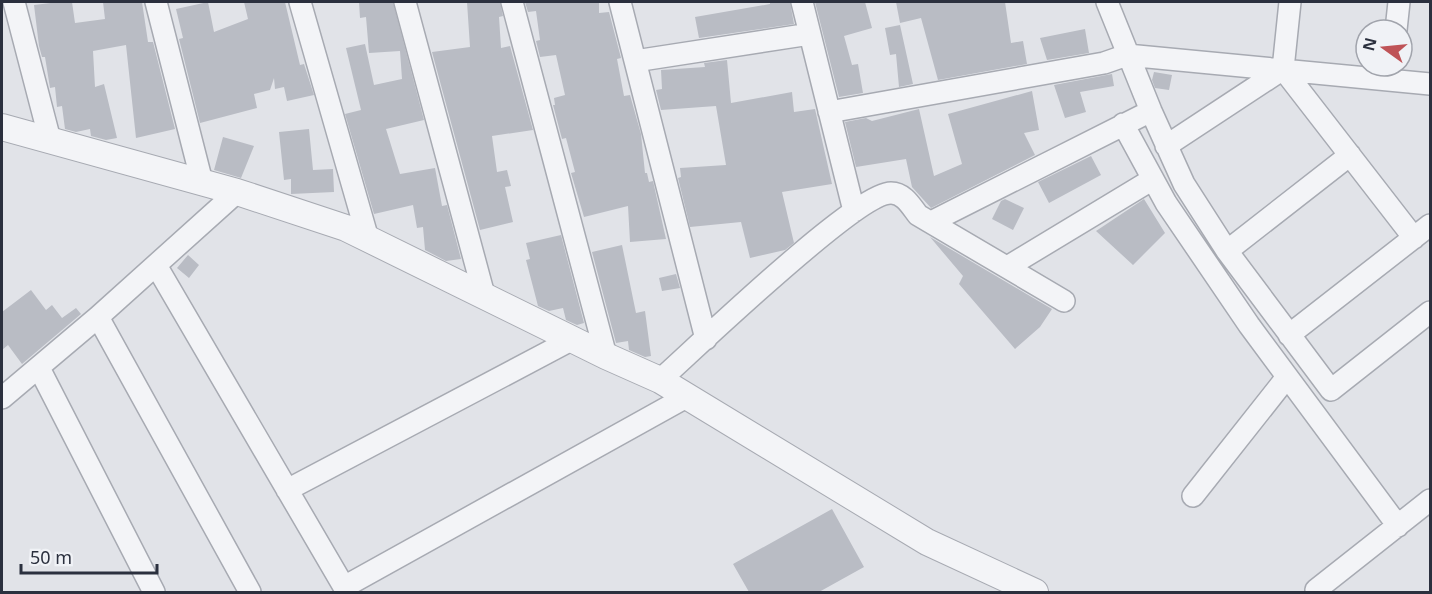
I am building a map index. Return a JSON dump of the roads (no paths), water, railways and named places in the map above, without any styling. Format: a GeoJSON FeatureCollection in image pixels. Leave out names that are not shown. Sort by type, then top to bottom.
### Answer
{"type":"FeatureCollection","features":[{"type":"Feature","properties":{"kind":"street"},"geometry":{"type":"LineString","coordinates":[[14,2],[50,140]]}},
{"type":"Feature","properties":{"kind":"street"},"geometry":{"type":"LineString","coordinates":[[156,2],[202,182]]}},
{"type":"Feature","properties":{"kind":"street"},"geometry":{"type":"LineString","coordinates":[[300,2],[368,239]]}},
{"type":"Feature","properties":{"kind":"street"},"geometry":{"type":"LineString","coordinates":[[405,2],[484,295]]}},
{"type":"Feature","properties":{"kind":"street"},"geometry":{"type":"LineString","coordinates":[[512,2],[606,356]]}},
{"type":"Feature","properties":{"kind":"street"},"geometry":{"type":"LineString","coordinates":[[620,2],[706,339]]}},
{"type":"Feature","properties":{"kind":"street"},"geometry":{"type":"LineString","coordinates":[[802,2],[854,211]]}},
{"type":"Feature","properties":{"kind":"street"},"geometry":{"type":"LineString","coordinates":[[1107,2],[1127,55],[1184,184],[1227,251],[1331,390],[1431,312]]}},
{"type":"Feature","properties":{"kind":"street"},"geometry":{"type":"LineString","coordinates":[[1289,335],[1422,232],[1350,155],[1283,69],[1290,2]]}},
{"type":"Feature","properties":{"kind":"street"},"geometry":{"type":"LineString","coordinates":[[1397,18],[1399,2]]}},
{"type":"Feature","properties":{"kind":"street"},"geometry":{"type":"LineString","coordinates":[[636,61],[810,33]]}},
{"type":"Feature","properties":{"kind":"street"},"geometry":{"type":"LineString","coordinates":[[829,112],[1104,63],[1127,55],[1283,69],[1354,72]]}},
{"type":"Feature","properties":{"kind":"street"},"geometry":{"type":"LineString","coordinates":[[1166,146],[1283,69]]}},
{"type":"Feature","properties":{"kind":"street"},"geometry":{"type":"LineString","coordinates":[[1410,78],[1431,84]]}},
{"type":"Feature","properties":{"kind":"street"},"geometry":{"type":"LineString","coordinates":[[933,221],[1151,111]]}},
{"type":"Feature","properties":{"kind":"street"},"geometry":{"type":"LineString","coordinates":[[1123,124],[1166,203],[1287,377],[1398,526]]}},
{"type":"Feature","properties":{"kind":"street"},"geometry":{"type":"LineString","coordinates":[[2,127],[237,192],[346,228],[606,356],[660,380],[927,542],[1035,592]]}},
{"type":"Feature","properties":{"kind":"street"},"geometry":{"type":"LineString","coordinates":[[1227,251],[1350,155]]}},
{"type":"Feature","properties":{"kind":"street"},"geometry":{"type":"LineString","coordinates":[[1009,266],[1153,179]]}},
{"type":"Feature","properties":{"kind":"street"},"geometry":{"type":"LineString","coordinates":[[2,398],[99,317],[237,192]]}},
{"type":"Feature","properties":{"kind":"street"},"geometry":{"type":"LineString","coordinates":[[660,380],[827,231],[878,196],[890,193],[899,194],[918,215],[933,221],[1064,301]]}},
{"type":"Feature","properties":{"kind":"street"},"geometry":{"type":"LineString","coordinates":[[160,272],[288,490],[340,590],[688,396]]}},
{"type":"Feature","properties":{"kind":"street"},"geometry":{"type":"LineString","coordinates":[[99,317],[244,590]]}},
{"type":"Feature","properties":{"kind":"street"},"geometry":{"type":"LineString","coordinates":[[288,490],[573,339]]}},
{"type":"Feature","properties":{"kind":"street"},"geometry":{"type":"LineString","coordinates":[[39,368],[154,592]]}},
{"type":"Feature","properties":{"kind":"street"},"geometry":{"type":"LineString","coordinates":[[1193,496],[1287,377]]}},
{"type":"Feature","properties":{"kind":"street"},"geometry":{"type":"LineString","coordinates":[[1316,590],[1431,500]]}}]}
